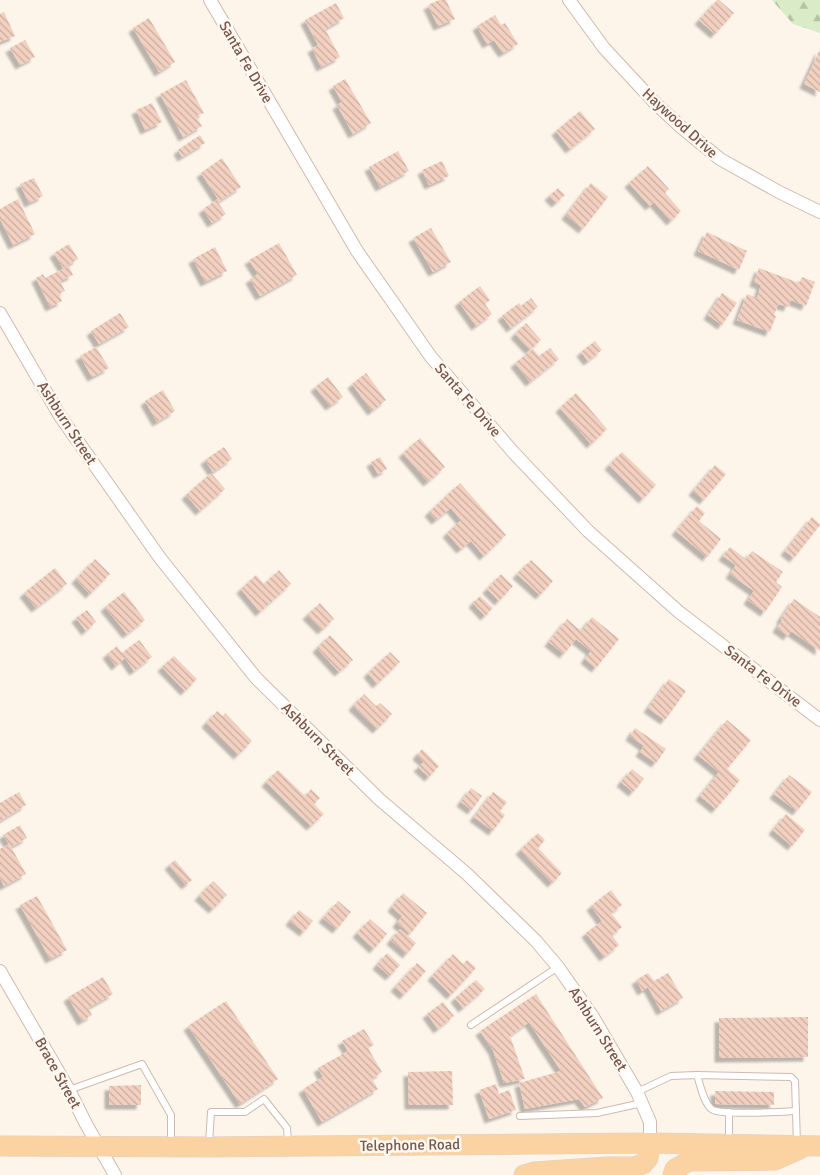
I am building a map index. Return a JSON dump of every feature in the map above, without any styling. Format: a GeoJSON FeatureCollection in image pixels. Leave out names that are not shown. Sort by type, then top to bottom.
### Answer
{"type":"FeatureCollection","features":[{"type":"Feature","properties":{"kind":"main road","name":"Telephone Road"},"geometry":{"type":"LineString","coordinates":[[0,1146],[209,1147],[650,1143],[808,1146]]}},
{"type":"Feature","properties":{"kind":"main road"},"geometry":{"type":"LineString","coordinates":[[524,1175],[535,1172],[633,1167],[643,1164],[648,1158],[650,1143]]}},
{"type":"Feature","properties":{"kind":"main road"},"geometry":{"type":"LineString","coordinates":[[673,1175],[675,1169],[689,1162],[775,1160],[808,1146]]}},
{"type":"Feature","properties":{"kind":"street","name":"Santa Fe Drive"},"geometry":{"type":"LineString","coordinates":[[210,0],[357,251],[431,357],[513,452],[588,531],[678,612],[820,720]]}},
{"type":"Feature","properties":{"kind":"street","name":"Haywood Drive"},"geometry":{"type":"LineString","coordinates":[[569,0],[604,48],[656,104],[681,127],[720,159],[779,192],[820,212]]}},
{"type":"Feature","properties":{"kind":"street","name":"Ashburn Street"},"geometry":{"type":"LineString","coordinates":[[0,313],[60,416],[160,558],[256,678],[379,799],[467,874],[536,941],[558,967],[593,1017],[640,1097],[650,1122],[650,1143]]}},
{"type":"Feature","properties":{"kind":"street","name":"Brace Street"},"geometry":{"type":"LineString","coordinates":[[0,971],[69,1090],[115,1175]]}},
{"type":"Feature","properties":{"kind":"lane"},"geometry":{"type":"LineString","coordinates":[[470,1025],[558,967]]}},
{"type":"Feature","properties":{"kind":"lane"},"geometry":{"type":"LineString","coordinates":[[69,1090],[142,1064],[171,1115],[171,1147]]}},
{"type":"Feature","properties":{"kind":"lane"},"geometry":{"type":"LineString","coordinates":[[697,1074],[708,1105],[714,1110],[728,1112],[796,1111]]}},
{"type":"Feature","properties":{"kind":"lane"},"geometry":{"type":"LineString","coordinates":[[520,1116],[597,1113],[640,1097],[671,1076],[697,1074],[791,1077],[794,1081],[796,1111],[808,1146]]}},
{"type":"Feature","properties":{"kind":"lane"},"geometry":{"type":"LineString","coordinates":[[259,1092],[287,1128],[288,1146]]}},
{"type":"Feature","properties":{"kind":"lane"},"geometry":{"type":"LineString","coordinates":[[209,1147],[211,1112],[245,1112],[264,1099]]}},
{"type":"Feature","properties":{"kind":"lane"},"geometry":{"type":"LineString","coordinates":[[728,1112],[729,1145]]}},
{"type":"Feature","properties":{"kind":"green space"},"geometry":{"type":"Polygon","coordinates":[[[772,0],[820,0],[820,33],[793,24],[772,0]]]}},
{"type":"Feature","properties":{"kind":"building"},"geometry":{"type":"Polygon","coordinates":[[[439,0],[446,0],[455,19],[438,26],[428,5],[439,0]]]}},
{"type":"Feature","properties":{"kind":"building"},"geometry":{"type":"Polygon","coordinates":[[[717,0],[734,13],[715,34],[699,20],[717,0]]]}},
{"type":"Feature","properties":{"kind":"building"},"geometry":{"type":"Polygon","coordinates":[[[336,3],[344,18],[325,29],[340,57],[321,67],[312,48],[318,45],[305,20],[336,3]]]}},
{"type":"Feature","properties":{"kind":"building"},"geometry":{"type":"Polygon","coordinates":[[[4,12],[15,36],[0,42],[0,14],[4,12]]]}},
{"type":"Feature","properties":{"kind":"building"},"geometry":{"type":"Polygon","coordinates":[[[495,15],[501,25],[505,23],[518,44],[503,53],[494,40],[487,44],[477,26],[495,15]]]}},
{"type":"Feature","properties":{"kind":"building"},"geometry":{"type":"Polygon","coordinates":[[[149,18],[175,62],[159,72],[133,28],[149,18]]]}},
{"type":"Feature","properties":{"kind":"building"},"geometry":{"type":"Polygon","coordinates":[[[25,40],[35,57],[20,65],[10,48],[25,40]]]}},
{"type":"Feature","properties":{"kind":"building"},"geometry":{"type":"Polygon","coordinates":[[[820,49],[820,92],[804,84],[820,49]]]}},
{"type":"Feature","properties":{"kind":"building"},"geometry":{"type":"Polygon","coordinates":[[[345,79],[371,123],[353,134],[337,105],[342,102],[333,86],[345,79]]]}},
{"type":"Feature","properties":{"kind":"building"},"geometry":{"type":"Polygon","coordinates":[[[186,80],[204,113],[196,116],[202,126],[183,137],[160,94],[186,80]]]}},
{"type":"Feature","properties":{"kind":"building"},"geometry":{"type":"Polygon","coordinates":[[[152,103],[162,122],[145,130],[136,110],[152,103]]]}},
{"type":"Feature","properties":{"kind":"building"},"geometry":{"type":"Polygon","coordinates":[[[580,111],[595,129],[570,149],[556,131],[580,111]]]}},
{"type":"Feature","properties":{"kind":"building"},"geometry":{"type":"Polygon","coordinates":[[[200,135],[205,143],[182,157],[178,150],[200,135]]]}},
{"type":"Feature","properties":{"kind":"building"},"geometry":{"type":"Polygon","coordinates":[[[398,151],[409,171],[380,187],[369,167],[398,151]]]}},
{"type":"Feature","properties":{"kind":"building"},"geometry":{"type":"Polygon","coordinates":[[[222,158],[241,187],[218,202],[226,214],[212,223],[203,209],[218,199],[201,173],[222,158]]]}},
{"type":"Feature","properties":{"kind":"building"},"geometry":{"type":"Polygon","coordinates":[[[442,161],[449,176],[429,185],[422,170],[442,161]]]}},
{"type":"Feature","properties":{"kind":"building"},"geometry":{"type":"Polygon","coordinates":[[[648,166],[669,189],[665,193],[681,211],[671,221],[654,202],[650,206],[629,183],[648,166]]]}},
{"type":"Feature","properties":{"kind":"building"},"geometry":{"type":"Polygon","coordinates":[[[34,178],[43,196],[29,203],[20,184],[34,178]]]}},
{"type":"Feature","properties":{"kind":"building"},"geometry":{"type":"Polygon","coordinates":[[[591,183],[608,197],[583,229],[566,215],[591,183]]]}},
{"type":"Feature","properties":{"kind":"building"},"geometry":{"type":"Polygon","coordinates":[[[558,188],[565,195],[556,203],[549,196],[558,188]]]}},
{"type":"Feature","properties":{"kind":"building"},"geometry":{"type":"Polygon","coordinates":[[[18,199],[35,234],[13,245],[0,219],[0,209],[18,199]]]}},
{"type":"Feature","properties":{"kind":"building"},"geometry":{"type":"Polygon","coordinates":[[[431,228],[451,262],[433,272],[413,238],[431,228]]]}},
{"type":"Feature","properties":{"kind":"building"},"geometry":{"type":"Polygon","coordinates":[[[707,232],[747,251],[739,270],[698,251],[707,232]]]}},
{"type":"Feature","properties":{"kind":"building"},"geometry":{"type":"Polygon","coordinates":[[[279,243],[297,275],[260,296],[250,279],[258,274],[249,260],[279,243]]]}},
{"type":"Feature","properties":{"kind":"building"},"geometry":{"type":"Polygon","coordinates":[[[69,244],[78,259],[63,268],[54,253],[69,244]]]}},
{"type":"Feature","properties":{"kind":"building"},"geometry":{"type":"Polygon","coordinates":[[[215,247],[227,271],[205,282],[193,259],[215,247]]]}},
{"type":"Feature","properties":{"kind":"building"},"geometry":{"type":"Polygon","coordinates":[[[69,266],[73,275],[60,281],[65,291],[59,294],[62,301],[50,307],[36,278],[43,274],[45,278],[69,266]]]}},
{"type":"Feature","properties":{"kind":"building"},"geometry":{"type":"Polygon","coordinates":[[[759,268],[799,283],[802,277],[815,282],[806,306],[791,300],[788,307],[778,304],[770,332],[737,320],[747,294],[757,298],[761,285],[754,282],[759,268]]]}},
{"type":"Feature","properties":{"kind":"building"},"geometry":{"type":"Polygon","coordinates":[[[480,286],[490,300],[485,304],[492,314],[476,326],[459,302],[480,286]]]}},
{"type":"Feature","properties":{"kind":"building"},"geometry":{"type":"Polygon","coordinates":[[[722,293],[737,303],[722,325],[708,315],[722,293]]]}},
{"type":"Feature","properties":{"kind":"building"},"geometry":{"type":"Polygon","coordinates":[[[531,298],[538,307],[511,328],[502,316],[519,303],[521,306],[531,298]]]}},
{"type":"Feature","properties":{"kind":"building"},"geometry":{"type":"Polygon","coordinates":[[[120,313],[129,327],[99,344],[91,331],[120,313]]]}},
{"type":"Feature","properties":{"kind":"building"},"geometry":{"type":"Polygon","coordinates":[[[526,323],[541,340],[530,350],[515,334],[526,323]]]}},
{"type":"Feature","properties":{"kind":"building"},"geometry":{"type":"Polygon","coordinates":[[[595,341],[602,350],[588,361],[581,352],[595,341]]]}},
{"type":"Feature","properties":{"kind":"building"},"geometry":{"type":"Polygon","coordinates":[[[96,347],[109,368],[92,377],[80,356],[96,347]]]}},
{"type":"Feature","properties":{"kind":"building"},"geometry":{"type":"Polygon","coordinates":[[[550,348],[559,359],[530,382],[515,363],[533,349],[539,356],[550,348]]]}},
{"type":"Feature","properties":{"kind":"building"},"geometry":{"type":"Polygon","coordinates":[[[366,373],[386,400],[372,411],[352,384],[366,373]]]}},
{"type":"Feature","properties":{"kind":"building"},"geometry":{"type":"Polygon","coordinates":[[[328,377],[343,397],[330,406],[315,387],[328,377]]]}},
{"type":"Feature","properties":{"kind":"building"},"geometry":{"type":"Polygon","coordinates":[[[163,390],[175,411],[157,422],[145,401],[163,390]]]}},
{"type":"Feature","properties":{"kind":"building"},"geometry":{"type":"Polygon","coordinates":[[[576,393],[607,429],[591,444],[560,408],[576,393]]]}},
{"type":"Feature","properties":{"kind":"building"},"geometry":{"type":"Polygon","coordinates":[[[420,438],[445,467],[428,482],[403,453],[420,438]]]}},
{"type":"Feature","properties":{"kind":"building"},"geometry":{"type":"Polygon","coordinates":[[[224,447],[232,459],[213,472],[205,460],[224,447]]]}},
{"type":"Feature","properties":{"kind":"building"},"geometry":{"type":"Polygon","coordinates":[[[622,452],[656,485],[643,499],[609,465],[622,452]]]}},
{"type":"Feature","properties":{"kind":"building"},"geometry":{"type":"Polygon","coordinates":[[[380,457],[387,469],[378,474],[371,462],[380,457]]]}},
{"type":"Feature","properties":{"kind":"building"},"geometry":{"type":"Polygon","coordinates":[[[715,465],[726,474],[704,500],[693,491],[715,465]]]}},
{"type":"Feature","properties":{"kind":"building"},"geometry":{"type":"Polygon","coordinates":[[[211,473],[225,489],[200,511],[186,495],[211,473]]]}},
{"type":"Feature","properties":{"kind":"building"},"geometry":{"type":"Polygon","coordinates":[[[460,483],[506,535],[484,556],[471,541],[461,549],[447,533],[461,520],[451,508],[436,520],[429,512],[460,483]]]}},
{"type":"Feature","properties":{"kind":"building"},"geometry":{"type":"Polygon","coordinates":[[[697,506],[705,513],[699,521],[721,539],[707,557],[676,531],[697,506]]]}},
{"type":"Feature","properties":{"kind":"building"},"geometry":{"type":"Polygon","coordinates":[[[812,517],[820,525],[794,558],[785,551],[812,517]]]}},
{"type":"Feature","properties":{"kind":"building"},"geometry":{"type":"Polygon","coordinates":[[[730,547],[746,559],[752,551],[783,572],[776,582],[782,587],[765,612],[748,600],[754,591],[730,574],[736,565],[723,556],[730,547]]]}},
{"type":"Feature","properties":{"kind":"building"},"geometry":{"type":"Polygon","coordinates":[[[95,559],[110,574],[90,594],[76,579],[95,559]]]}},
{"type":"Feature","properties":{"kind":"building"},"geometry":{"type":"Polygon","coordinates":[[[531,560],[553,581],[540,595],[517,574],[531,560]]]}},
{"type":"Feature","properties":{"kind":"building"},"geometry":{"type":"Polygon","coordinates":[[[55,568],[67,584],[36,608],[24,593],[55,568]]]}},
{"type":"Feature","properties":{"kind":"building"},"geometry":{"type":"Polygon","coordinates":[[[279,570],[291,584],[260,612],[241,589],[256,575],[264,584],[279,570]]]}},
{"type":"Feature","properties":{"kind":"building"},"geometry":{"type":"Polygon","coordinates":[[[501,574],[513,586],[499,601],[487,589],[501,574]]]}},
{"type":"Feature","properties":{"kind":"building"},"geometry":{"type":"Polygon","coordinates":[[[124,592],[145,620],[127,634],[105,607],[124,592]]]}},
{"type":"Feature","properties":{"kind":"building"},"geometry":{"type":"Polygon","coordinates":[[[480,596],[493,608],[485,616],[473,603],[480,596]]]}},
{"type":"Feature","properties":{"kind":"building"},"geometry":{"type":"Polygon","coordinates":[[[794,599],[820,617],[820,651],[791,631],[788,636],[777,628],[782,620],[781,618],[794,599]]]}},
{"type":"Feature","properties":{"kind":"building"},"geometry":{"type":"Polygon","coordinates":[[[320,603],[334,619],[322,630],[307,615],[320,603]]]}},
{"type":"Feature","properties":{"kind":"building"},"geometry":{"type":"Polygon","coordinates":[[[87,610],[96,622],[86,631],[76,618],[87,610]]]}},
{"type":"Feature","properties":{"kind":"building"},"geometry":{"type":"Polygon","coordinates":[[[592,617],[619,639],[596,668],[585,659],[591,651],[576,639],[564,654],[549,642],[567,619],[581,631],[592,617]]]}},
{"type":"Feature","properties":{"kind":"building"},"geometry":{"type":"Polygon","coordinates":[[[330,635],[353,660],[339,672],[317,648],[330,635]]]}},
{"type":"Feature","properties":{"kind":"building"},"geometry":{"type":"Polygon","coordinates":[[[139,640],[152,657],[134,671],[125,658],[116,666],[107,654],[117,646],[122,653],[139,640]]]}},
{"type":"Feature","properties":{"kind":"building"},"geometry":{"type":"Polygon","coordinates":[[[390,652],[400,662],[377,684],[368,673],[390,652]]]}},
{"type":"Feature","properties":{"kind":"building"},"geometry":{"type":"Polygon","coordinates":[[[174,656],[197,679],[185,691],[162,667],[174,656]]]}},
{"type":"Feature","properties":{"kind":"building"},"geometry":{"type":"Polygon","coordinates":[[[669,679],[686,691],[665,720],[648,708],[669,679]]]}},
{"type":"Feature","properties":{"kind":"building"},"geometry":{"type":"Polygon","coordinates":[[[364,694],[376,706],[380,703],[392,714],[377,729],[353,706],[364,694]]]}},
{"type":"Feature","properties":{"kind":"building"},"geometry":{"type":"Polygon","coordinates":[[[217,711],[223,716],[225,713],[252,741],[238,755],[206,723],[217,711]]]}},
{"type":"Feature","properties":{"kind":"building"},"geometry":{"type":"Polygon","coordinates":[[[727,720],[751,740],[727,769],[740,780],[716,809],[700,796],[719,772],[698,755],[727,720]]]}},
{"type":"Feature","properties":{"kind":"building"},"geometry":{"type":"Polygon","coordinates":[[[635,728],[666,749],[656,763],[640,752],[644,746],[630,736],[635,728]]]}},
{"type":"Feature","properties":{"kind":"building"},"geometry":{"type":"Polygon","coordinates":[[[422,749],[439,766],[429,777],[418,767],[424,762],[417,755],[422,749]]]}},
{"type":"Feature","properties":{"kind":"building"},"geometry":{"type":"Polygon","coordinates":[[[632,769],[644,779],[633,792],[621,782],[632,769]]]}},
{"type":"Feature","properties":{"kind":"building"},"geometry":{"type":"Polygon","coordinates":[[[278,770],[305,796],[311,789],[320,798],[314,804],[324,814],[311,826],[266,782],[278,770]]]}},
{"type":"Feature","properties":{"kind":"building"},"geometry":{"type":"Polygon","coordinates":[[[789,775],[812,792],[797,811],[774,794],[789,775]]]}},
{"type":"Feature","properties":{"kind":"building"},"geometry":{"type":"Polygon","coordinates":[[[471,788],[482,796],[472,810],[461,802],[471,788]]]}},
{"type":"Feature","properties":{"kind":"building"},"geometry":{"type":"Polygon","coordinates":[[[19,792],[26,805],[0,821],[0,803],[19,792]]]}},
{"type":"Feature","properties":{"kind":"building"},"geometry":{"type":"Polygon","coordinates":[[[493,792],[507,802],[500,811],[505,815],[493,831],[474,817],[493,792]]]}},
{"type":"Feature","properties":{"kind":"building"},"geometry":{"type":"Polygon","coordinates":[[[786,814],[805,830],[792,846],[773,830],[786,814]]]}},
{"type":"Feature","properties":{"kind":"building"},"geometry":{"type":"Polygon","coordinates":[[[20,825],[27,838],[11,847],[26,874],[4,886],[0,878],[0,849],[9,844],[3,835],[20,825]]]}},
{"type":"Feature","properties":{"kind":"building"},"geometry":{"type":"Polygon","coordinates":[[[538,833],[545,840],[538,848],[562,873],[552,883],[520,850],[538,833]]]}},
{"type":"Feature","properties":{"kind":"building"},"geometry":{"type":"Polygon","coordinates":[[[175,860],[192,880],[186,885],[169,865],[175,860]]]}},
{"type":"Feature","properties":{"kind":"building"},"geometry":{"type":"Polygon","coordinates":[[[213,881],[227,895],[213,909],[199,896],[213,881]]]}},
{"type":"Feature","properties":{"kind":"building"},"geometry":{"type":"Polygon","coordinates":[[[611,890],[622,905],[611,913],[622,927],[612,935],[619,945],[604,957],[586,933],[602,921],[591,906],[611,890]]]}},
{"type":"Feature","properties":{"kind":"building"},"geometry":{"type":"Polygon","coordinates":[[[403,893],[427,913],[410,934],[397,923],[402,916],[392,907],[403,893]]]}},
{"type":"Feature","properties":{"kind":"building"},"geometry":{"type":"Polygon","coordinates":[[[37,896],[67,950],[50,959],[20,905],[37,896]]]}},
{"type":"Feature","properties":{"kind":"building"},"geometry":{"type":"Polygon","coordinates":[[[338,901],[351,912],[337,929],[323,918],[338,901]]]}},
{"type":"Feature","properties":{"kind":"building"},"geometry":{"type":"Polygon","coordinates":[[[299,910],[313,921],[304,932],[290,921],[299,910]]]}},
{"type":"Feature","properties":{"kind":"building"},"geometry":{"type":"Polygon","coordinates":[[[370,919],[387,934],[374,949],[357,933],[370,919]]]}},
{"type":"Feature","properties":{"kind":"building"},"geometry":{"type":"Polygon","coordinates":[[[400,929],[416,943],[407,954],[391,940],[400,929]]]}},
{"type":"Feature","properties":{"kind":"building"},"geometry":{"type":"Polygon","coordinates":[[[387,953],[400,965],[390,976],[377,965],[387,953]]]}},
{"type":"Feature","properties":{"kind":"building"},"geometry":{"type":"Polygon","coordinates":[[[453,954],[463,964],[467,960],[476,968],[451,995],[432,976],[453,954]]]}},
{"type":"Feature","properties":{"kind":"building"},"geometry":{"type":"Polygon","coordinates":[[[417,963],[426,971],[404,995],[395,987],[417,963]]]}},
{"type":"Feature","properties":{"kind":"building"},"geometry":{"type":"Polygon","coordinates":[[[648,973],[654,981],[668,973],[683,998],[661,1011],[648,987],[642,991],[636,980],[648,973]]]}},
{"type":"Feature","properties":{"kind":"building"},"geometry":{"type":"Polygon","coordinates":[[[103,977],[113,994],[88,1008],[92,1015],[82,1021],[68,997],[103,977]]]}},
{"type":"Feature","properties":{"kind":"building"},"geometry":{"type":"Polygon","coordinates":[[[476,980],[485,989],[463,1008],[455,998],[476,980]]]}},
{"type":"Feature","properties":{"kind":"building"},"geometry":{"type":"Polygon","coordinates":[[[536,994],[603,1098],[585,1107],[579,1099],[525,1109],[519,1083],[561,1071],[529,1022],[510,1036],[525,1079],[504,1083],[493,1050],[480,1031],[536,994]]]}},
{"type":"Feature","properties":{"kind":"building"},"geometry":{"type":"Polygon","coordinates":[[[226,1001],[278,1079],[240,1104],[188,1026],[226,1001]]]}},
{"type":"Feature","properties":{"kind":"building"},"geometry":{"type":"Polygon","coordinates":[[[443,1002],[454,1016],[438,1029],[427,1014],[443,1002]]]}},
{"type":"Feature","properties":{"kind":"building"},"geometry":{"type":"Polygon","coordinates":[[[808,1017],[808,1057],[719,1058],[719,1018],[808,1017]]]}},
{"type":"Feature","properties":{"kind":"building"},"geometry":{"type":"Polygon","coordinates":[[[364,1029],[374,1045],[368,1048],[382,1072],[372,1079],[378,1089],[322,1122],[303,1089],[323,1077],[318,1068],[348,1051],[342,1041],[364,1029]]]}},
{"type":"Feature","properties":{"kind":"building"},"geometry":{"type":"Polygon","coordinates":[[[452,1071],[453,1105],[409,1105],[408,1072],[452,1071]]]}},
{"type":"Feature","properties":{"kind":"building"},"geometry":{"type":"Polygon","coordinates":[[[496,1084],[499,1094],[509,1090],[516,1110],[489,1119],[479,1090],[496,1084]]]}},
{"type":"Feature","properties":{"kind":"building"},"geometry":{"type":"Polygon","coordinates":[[[141,1085],[141,1105],[109,1105],[109,1086],[141,1085]]]}},
{"type":"Feature","properties":{"kind":"building"},"geometry":{"type":"Polygon","coordinates":[[[715,1091],[774,1092],[774,1105],[715,1104],[715,1091]]]}}]}
